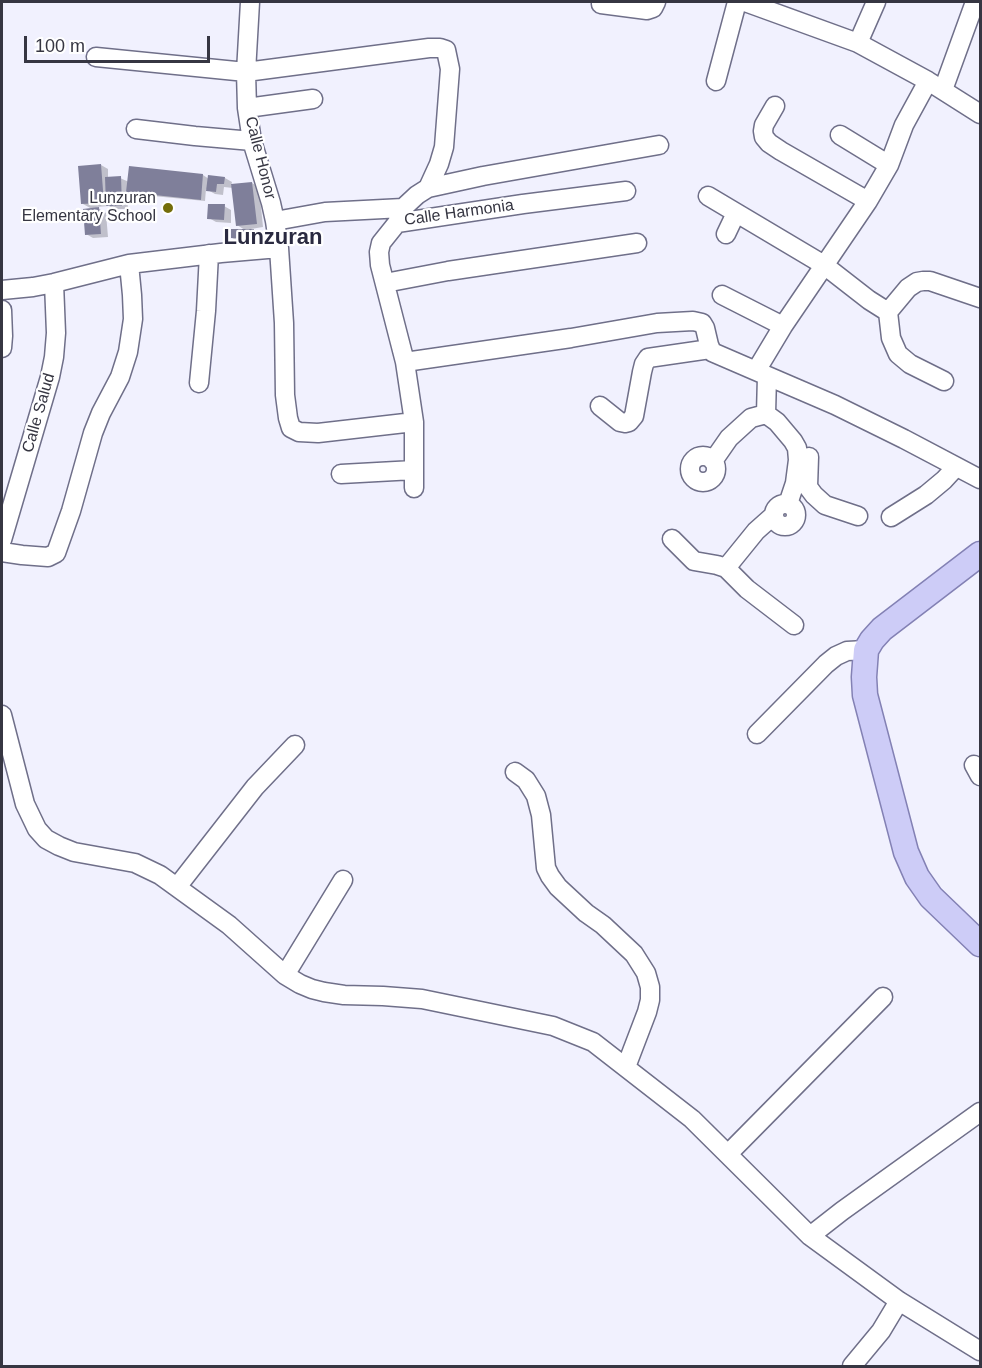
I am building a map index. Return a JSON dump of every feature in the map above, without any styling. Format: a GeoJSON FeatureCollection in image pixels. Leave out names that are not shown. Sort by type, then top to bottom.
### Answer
{"type":"FeatureCollection","features":[{"type":"Feature","properties":{"kind":"main road"},"geometry":{"type":"LineString","coordinates":[[981,554],[882,628],[866,650],[864,677],[865,695],[906,852],[917,877],[931,897],[981,944]]}},
{"type":"Feature","properties":{"kind":"street","name":"Calle Honor"},"geometry":{"type":"LineString","coordinates":[[250,2],[246,72],[247,108],[252,141],[275,221],[279,248],[284,323],[285,395],[291,428],[299,432],[318,433],[414,422]]}},
{"type":"Feature","properties":{"kind":"street"},"geometry":{"type":"LineString","coordinates":[[602,4],[647,10],[653,8],[656,2]]}},
{"type":"Feature","properties":{"kind":"street"},"geometry":{"type":"LineString","coordinates":[[716,81],[737,2]]}},
{"type":"Feature","properties":{"kind":"street"},"geometry":{"type":"LineString","coordinates":[[745,2],[858,43],[936,85],[981,114]]}},
{"type":"Feature","properties":{"kind":"street"},"geometry":{"type":"LineString","coordinates":[[858,43],[876,2]]}},
{"type":"Feature","properties":{"kind":"street"},"geometry":{"type":"LineString","coordinates":[[808,451],[793,441],[777,422],[766,414],[761,374],[783,326],[868,201],[889,165],[904,125],[936,85],[975,2]]}},
{"type":"Feature","properties":{"kind":"street"},"geometry":{"type":"LineString","coordinates":[[96,57],[246,72],[429,48],[446,50],[450,69],[444,147],[428,188]]}},
{"type":"Feature","properties":{"kind":"street"},"geometry":{"type":"LineString","coordinates":[[247,108],[313,99]]}},
{"type":"Feature","properties":{"kind":"street"},"geometry":{"type":"LineString","coordinates":[[775,106],[763,131],[769,143],[868,201]]}},
{"type":"Feature","properties":{"kind":"street"},"geometry":{"type":"LineString","coordinates":[[136,129],[252,141]]}},
{"type":"Feature","properties":{"kind":"street"},"geometry":{"type":"LineString","coordinates":[[840,135],[889,165]]}},
{"type":"Feature","properties":{"kind":"street"},"geometry":{"type":"LineString","coordinates":[[341,474],[414,479],[414,422],[405,362],[380,265],[379,252],[381,243],[417,195],[428,188],[483,176],[659,145]]}},
{"type":"Feature","properties":{"kind":"street","name":"Calle Harmonia"},"geometry":{"type":"LineString","coordinates":[[275,221],[325,212],[400,216],[626,191]]}},
{"type":"Feature","properties":{"kind":"street"},"geometry":{"type":"LineString","coordinates":[[708,196],[824,265],[888,312]]}},
{"type":"Feature","properties":{"kind":"street"},"geometry":{"type":"LineString","coordinates":[[726,234],[736,213]]}},
{"type":"Feature","properties":{"kind":"street"},"geometry":{"type":"LineString","coordinates":[[385,283],[448,271],[637,243]]}},
{"type":"Feature","properties":{"kind":"street"},"geometry":{"type":"LineString","coordinates":[[2,290],[54,283],[129,264],[279,248]]}},
{"type":"Feature","properties":{"kind":"street"},"geometry":{"type":"LineString","coordinates":[[198,383],[206,312],[209,254]]}},
{"type":"Feature","properties":{"kind":"street"},"geometry":{"type":"LineString","coordinates":[[2,552],[48,557],[56,553],[93,433],[120,377],[128,352],[133,319],[129,264]]}},
{"type":"Feature","properties":{"kind":"street"},"geometry":{"type":"LineString","coordinates":[[944,381],[910,364],[898,354],[891,338],[888,312],[908,288],[923,281],[930,281],[980,298]]}},
{"type":"Feature","properties":{"kind":"street","name":"Calle Salud"},"geometry":{"type":"LineString","coordinates":[[2,540],[50,377],[56,333],[54,283]]}},
{"type":"Feature","properties":{"kind":"street"},"geometry":{"type":"LineString","coordinates":[[722,295],[783,326]]}},
{"type":"Feature","properties":{"kind":"street"},"geometry":{"type":"LineString","coordinates":[[2,310],[2,348]]}},
{"type":"Feature","properties":{"kind":"street"},"geometry":{"type":"LineString","coordinates":[[405,362],[678,321],[702,323],[710,349]]}},
{"type":"Feature","properties":{"kind":"street"},"geometry":{"type":"LineString","coordinates":[[600,406],[620,422],[630,422],[634,416],[644,364],[648,358],[710,349],[761,374],[835,405],[981,479]]}},
{"type":"Feature","properties":{"kind":"street"},"geometry":{"type":"LineString","coordinates":[[713,461],[729,438],[751,418],[766,414]]}},
{"type":"Feature","properties":{"kind":"street"},"geometry":{"type":"LineString","coordinates":[[726,568],[756,531],[781,510],[795,483],[798,460],[808,451]]}},
{"type":"Feature","properties":{"kind":"street"},"geometry":{"type":"LineString","coordinates":[[808,451],[808,487],[814,495],[825,505],[858,516]]}},
{"type":"Feature","properties":{"kind":"street"},"geometry":{"type":"LineString","coordinates":[[891,517],[926,495],[956,467]]}},
{"type":"Feature","properties":{"kind":"street"},"geometry":{"type":"LineString","coordinates":[[672,539],[694,561],[726,568],[747,589],[794,625]]}},
{"type":"Feature","properties":{"kind":"street"},"geometry":{"type":"LineString","coordinates":[[757,734],[836,656],[847,651],[866,650]]}},
{"type":"Feature","properties":{"kind":"street"},"geometry":{"type":"LineString","coordinates":[[2,715],[25,804],[37,830],[46,839],[74,852],[135,863],[160,875],[228,925],[285,975],[300,984],[324,992],[344,995],[422,999],[553,1026],[593,1042],[692,1119],[810,1236],[899,1301],[981,1351]]}},
{"type":"Feature","properties":{"kind":"street"},"geometry":{"type":"LineString","coordinates":[[177,887],[255,787],[295,746]]}},
{"type":"Feature","properties":{"kind":"street"},"geometry":{"type":"LineString","coordinates":[[515,772],[526,780],[536,796],[541,815],[546,868],[550,876],[558,887],[586,913],[603,925],[634,954],[645,973],[650,987],[650,1000],[626,1067]]}},
{"type":"Feature","properties":{"kind":"street"},"geometry":{"type":"LineString","coordinates":[[285,975],[343,880]]}},
{"type":"Feature","properties":{"kind":"street"},"geometry":{"type":"LineString","coordinates":[[728,1154],[883,997]]}},
{"type":"Feature","properties":{"kind":"street"},"geometry":{"type":"LineString","coordinates":[[810,1236],[981,1112]]}},
{"type":"Feature","properties":{"kind":"street"},"geometry":{"type":"LineString","coordinates":[[852,1366],[881,1332],[899,1301]]}},
{"type":"Feature","properties":{"kind":"building"},"geometry":{"type":"Polygon","coordinates":[[[101,164],[104,203],[81,204],[78,166],[101,164]]]}},
{"type":"Feature","properties":{"kind":"building"},"geometry":{"type":"Polygon","coordinates":[[[129,166],[203,174],[201,200],[126,192],[129,166]]]}},
{"type":"Feature","properties":{"kind":"building"},"geometry":{"type":"Polygon","coordinates":[[[208,175],[225,177],[224,184],[217,184],[216,192],[206,191],[208,175]]]}},
{"type":"Feature","properties":{"kind":"building"},"geometry":{"type":"Polygon","coordinates":[[[121,176],[122,206],[106,206],[105,177],[121,176]]]}},
{"type":"Feature","properties":{"kind":"building"},"geometry":{"type":"Polygon","coordinates":[[[252,182],[257,224],[236,226],[231,184],[252,182]]]}},
{"type":"Feature","properties":{"kind":"building"},"geometry":{"type":"Polygon","coordinates":[[[208,204],[225,204],[224,220],[207,219],[208,204]]]}},
{"type":"Feature","properties":{"kind":"building"},"geometry":{"type":"Polygon","coordinates":[[[99,207],[101,234],[85,235],[83,209],[99,207]]]}},
{"type":"Feature","properties":{"kind":"building"},"geometry":{"type":"Polygon","coordinates":[[[231,229],[254,229],[254,238],[231,238],[231,229]]]}},
{"type":"Feature","properties":{"kind":"place","name":"Lunzuran Elementary School"},"geometry":{"type":"Point","coordinates":[168,208]}},
{"type":"Feature","properties":{"kind":"district","name":"Lunzuran"},"geometry":{"type":"Point","coordinates":[273,238]}}]}
